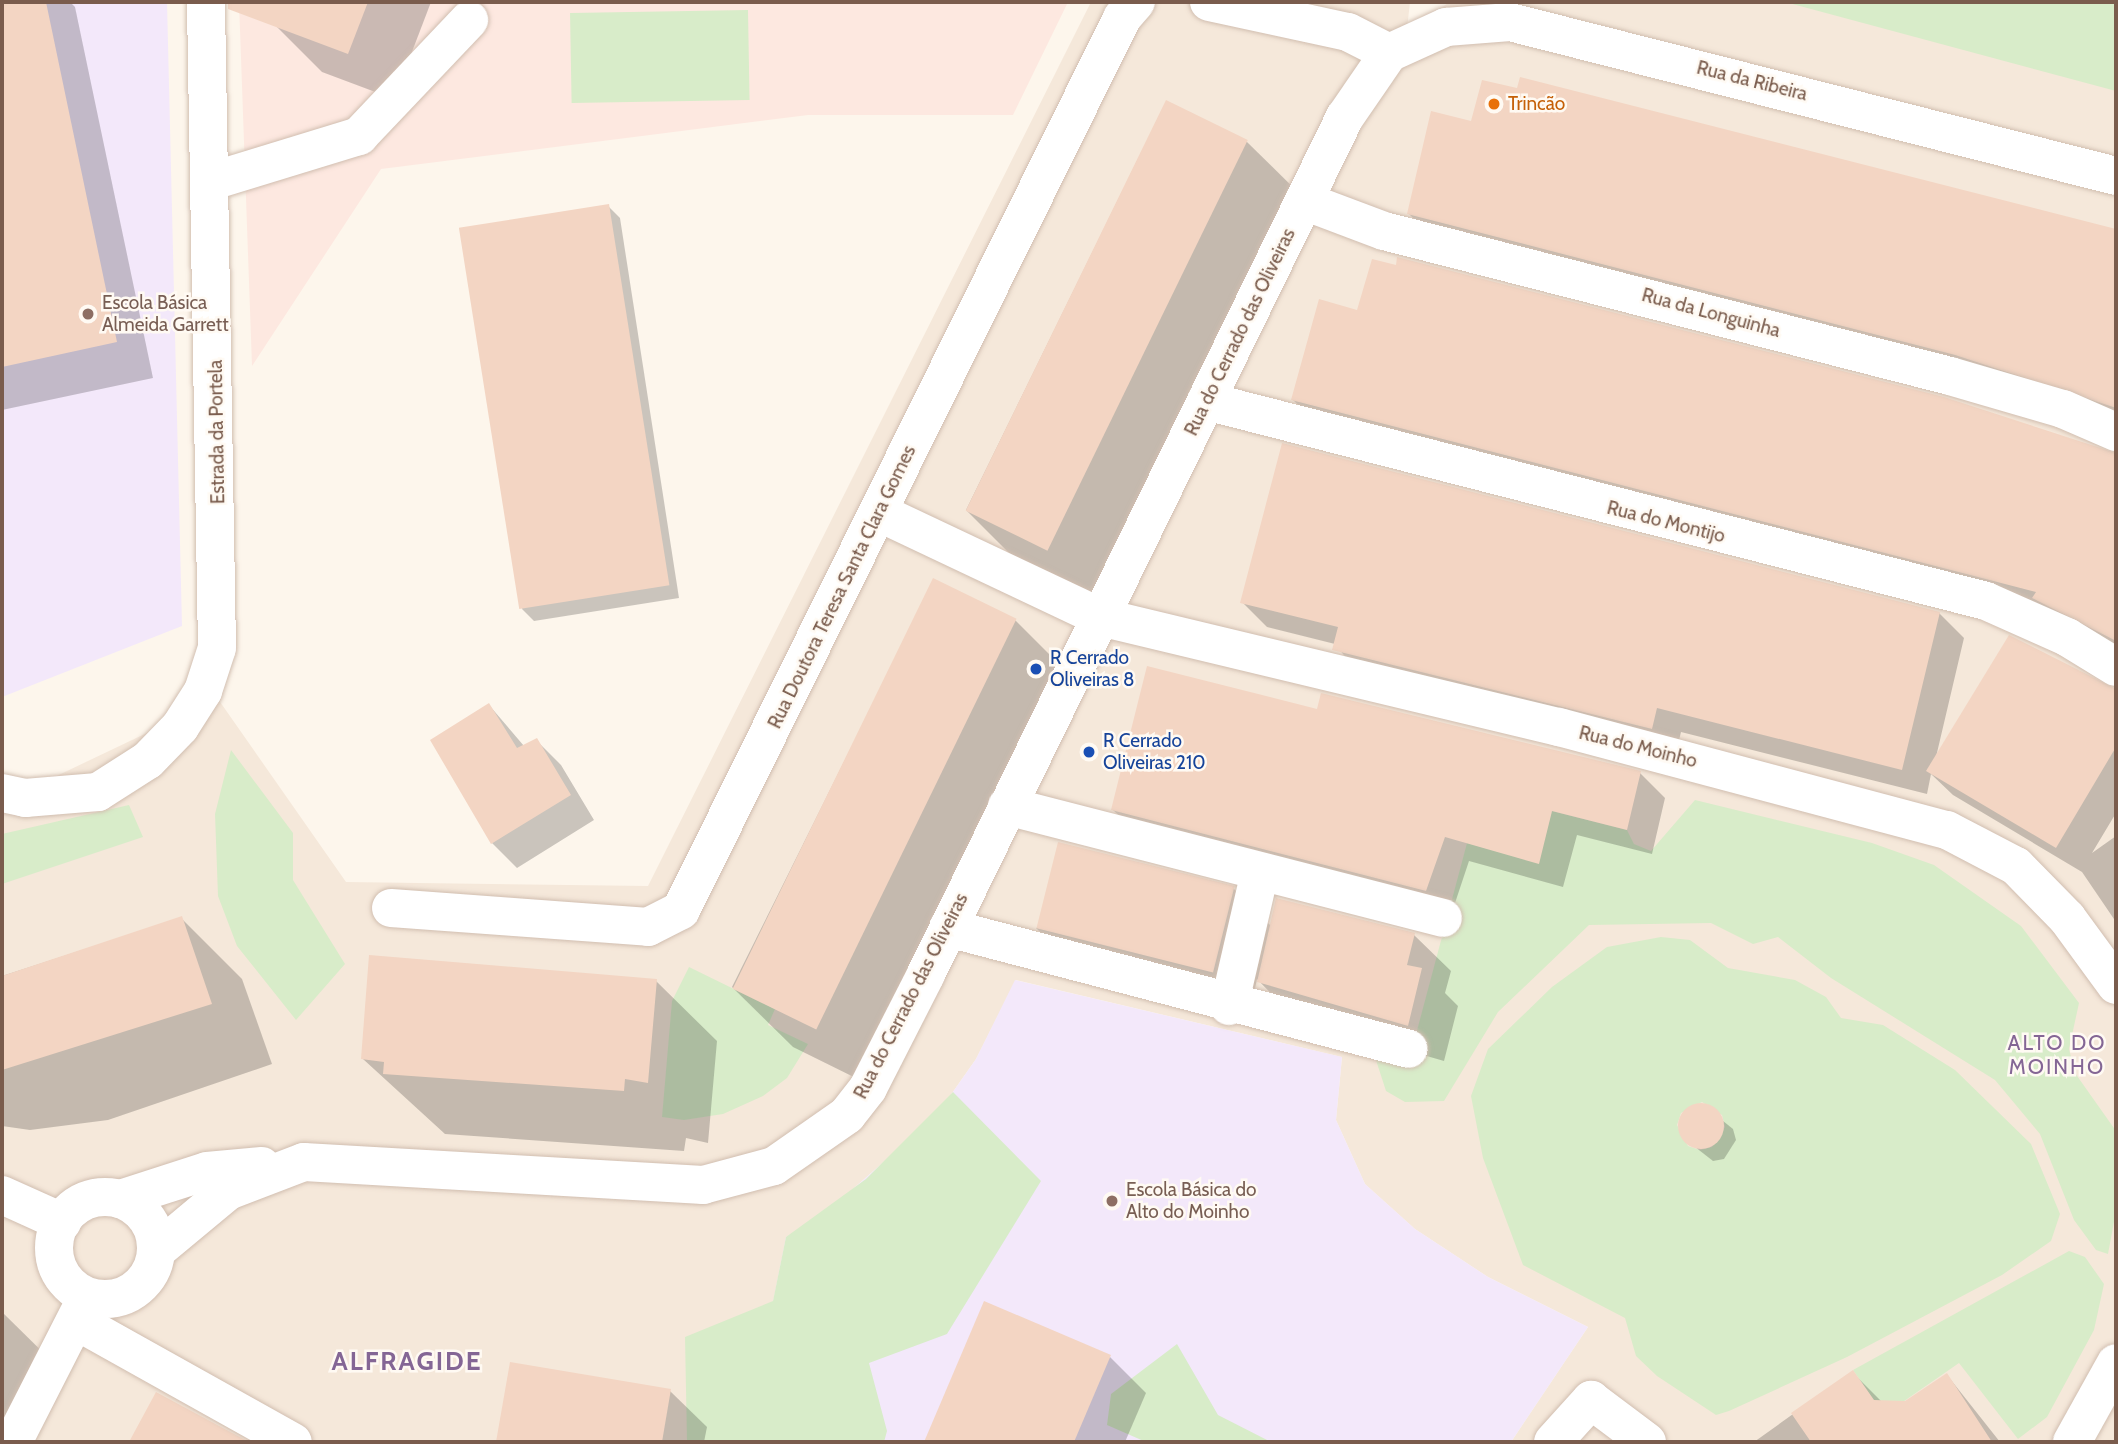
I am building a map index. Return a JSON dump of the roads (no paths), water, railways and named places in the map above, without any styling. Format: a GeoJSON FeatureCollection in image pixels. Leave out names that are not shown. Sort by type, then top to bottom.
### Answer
{"type":"FeatureCollection","features":[{"type":"Feature","properties":{"kind":"street","name":"Estrada da Portela"},"geometry":{"type":"LineString","coordinates":[[2,793],[25,799],[98,792],[148,760],[180,727],[203,691],[217,648],[212,181],[206,2]]}},
{"type":"Feature","properties":{"kind":"street","name":"Rua Doutora Teresa Santa Clara Gomes"},"geometry":{"type":"LineString","coordinates":[[391,908],[648,927],[681,910],[880,513],[1122,18],[1136,2]]}},
{"type":"Feature","properties":{"kind":"street"},"geometry":{"type":"LineString","coordinates":[[1209,2],[1348,32],[1389,53]]}},
{"type":"Feature","properties":{"kind":"street"},"geometry":{"type":"LineString","coordinates":[[212,181],[359,136],[469,20]]}},
{"type":"Feature","properties":{"kind":"street","name":"Rua da Ribeira"},"geometry":{"type":"LineString","coordinates":[[1389,53],[1446,27],[1510,22],[2116,176]]}},
{"type":"Feature","properties":{"kind":"street","name":"Rua do Cerrado das Oliveiras"},"geometry":{"type":"LineString","coordinates":[[120,1199],[207,1171],[285,1167],[459,1167],[652,1184],[744,1177],[813,1143],[847,1115],[868,1088],[948,928],[1345,117],[1389,53]]}},
{"type":"Feature","properties":{"kind":"street","name":"Rua da Longuinha"},"geometry":{"type":"LineString","coordinates":[[1304,201],[1384,231],[1950,376],[2063,409],[2116,432]]}},
{"type":"Feature","properties":{"kind":"street","name":"Rua do Montijo"},"geometry":{"type":"LineString","coordinates":[[1206,401],[1986,601],[2067,637],[2116,667]]}},
{"type":"Feature","properties":{"kind":"street"},"geometry":{"type":"LineString","coordinates":[[880,513],[1100,617]]}},
{"type":"Feature","properties":{"kind":"street","name":"Rua do Moinho"},"geometry":{"type":"LineString","coordinates":[[1100,617],[1572,730],[1947,830],[2016,866],[2067,918],[2116,985]]}},
{"type":"Feature","properties":{"kind":"street"},"geometry":{"type":"LineString","coordinates":[[1007,806],[1259,876],[1443,918]]}},
{"type":"Feature","properties":{"kind":"street"},"geometry":{"type":"LineString","coordinates":[[1229,1006],[1259,876]]}},
{"type":"Feature","properties":{"kind":"street"},"geometry":{"type":"LineString","coordinates":[[948,928],[1229,1006],[1408,1049]]}},
{"type":"Feature","properties":{"kind":"street","name":"Rua do Cerrado das Oliveiras"},"geometry":{"type":"LineString","coordinates":[[156,1251],[228,1191],[285,1167]]}},
{"type":"Feature","properties":{"kind":"street"},"geometry":{"type":"LineString","coordinates":[[2,1195],[62,1222]]}},
{"type":"Feature","properties":{"kind":"street"},"geometry":{"type":"LineString","coordinates":[[13,1442],[83,1310],[130,1293],[153,1268],[156,1251],[147,1218],[120,1199],[87,1200],[62,1222],[55,1237],[58,1270],[83,1310],[293,1442]]}},
{"type":"Feature","properties":{"kind":"street"},"geometry":{"type":"LineString","coordinates":[[2072,1442],[2116,1363]]}},
{"type":"Feature","properties":{"kind":"street"},"geometry":{"type":"LineString","coordinates":[[1553,1442],[1591,1400],[1647,1442]]}},
{"type":"Feature","properties":{"kind":"place","name":"Trincão"},"geometry":{"type":"Point","coordinates":[1494,104]}},
{"type":"Feature","properties":{"kind":"place","name":"Escola Básica Almeida Garrett"},"geometry":{"type":"Point","coordinates":[88,314]}},
{"type":"Feature","properties":{"kind":"place","name":"R Cerrado Oliveiras 8"},"geometry":{"type":"Point","coordinates":[1036,669]}},
{"type":"Feature","properties":{"kind":"place","name":"R Cerrado Oliveiras 210"},"geometry":{"type":"Point","coordinates":[1089,752]}},
{"type":"Feature","properties":{"kind":"place","name":"Escola Básica do Alto do Moinho"},"geometry":{"type":"Point","coordinates":[1112,1201]}},
{"type":"Feature","properties":{"kind":"district","name":"ALTO DO MOINHO"},"geometry":{"type":"Point","coordinates":[2057,1055]}},
{"type":"Feature","properties":{"kind":"district","name":"ALFRAGIDE"},"geometry":{"type":"Point","coordinates":[407,1362]}}]}
